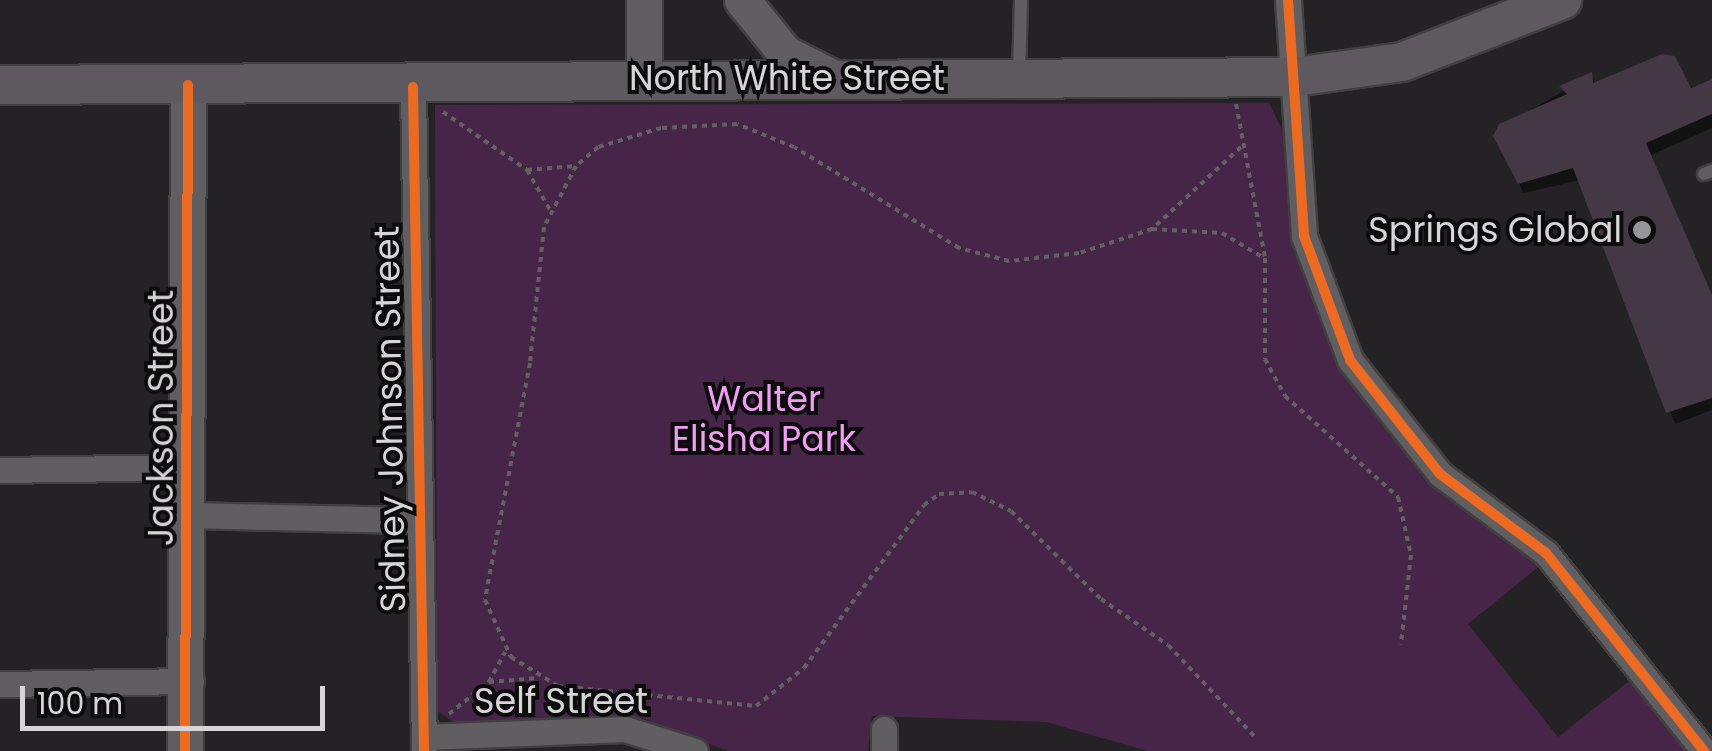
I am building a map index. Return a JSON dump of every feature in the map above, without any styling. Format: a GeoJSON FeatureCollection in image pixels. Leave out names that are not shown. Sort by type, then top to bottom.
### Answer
{"type":"FeatureCollection","features":[{"type":"Feature","properties":{"kind":"main road","name":"North White Street"},"geometry":{"type":"LineString","coordinates":[[0,85],[188,85],[424,96],[644,77],[1295,77],[1402,62],[1562,0]]}},
{"type":"Feature","properties":{"kind":"street"},"geometry":{"type":"LineString","coordinates":[[644,0],[644,77]]}},
{"type":"Feature","properties":{"kind":"street"},"geometry":{"type":"LineString","coordinates":[[742,0],[785,53],[834,78]]}},
{"type":"Feature","properties":{"kind":"street"},"geometry":{"type":"LineString","coordinates":[[1288,0],[1304,236],[1328,316],[1364,385],[1440,474],[1546,552],[1704,751]]}},
{"type":"Feature","properties":{"kind":"street","name":"Jackson Street"},"geometry":{"type":"LineString","coordinates":[[185,751],[191,681],[188,85]]}},
{"type":"Feature","properties":{"kind":"street","name":"Sidney Johnson Street"},"geometry":{"type":"LineString","coordinates":[[424,96],[417,520],[424,744]]}},
{"type":"Feature","properties":{"kind":"street"},"geometry":{"type":"LineString","coordinates":[[0,470],[188,467]]}},
{"type":"Feature","properties":{"kind":"street"},"geometry":{"type":"LineString","coordinates":[[188,515],[417,520]]}},
{"type":"Feature","properties":{"kind":"street"},"geometry":{"type":"LineString","coordinates":[[0,684],[191,681]]}},
{"type":"Feature","properties":{"kind":"street","name":"Self Street"},"geometry":{"type":"LineString","coordinates":[[424,744],[649,742],[695,751]]}},
{"type":"Feature","properties":{"kind":"lane"},"geometry":{"type":"LineString","coordinates":[[1019,78],[1021,0]]}},
{"type":"Feature","properties":{"kind":"path"},"geometry":{"type":"LineString","coordinates":[[424,96],[527,170],[550,210]]}},
{"type":"Feature","properties":{"kind":"path"},"geometry":{"type":"LineString","coordinates":[[1236,99],[1240,147],[1265,258],[1273,379],[1398,497],[1411,555],[1401,644]]}},
{"type":"Feature","properties":{"kind":"path"},"geometry":{"type":"LineString","coordinates":[[538,678],[506,650],[485,600],[486,569],[524,398],[550,210],[576,166],[621,136],[737,124],[986,258],[1079,253],[1152,229],[1222,233],[1265,258]]}},
{"type":"Feature","properties":{"kind":"path"},"geometry":{"type":"LineString","coordinates":[[1152,229],[1240,147]]}},
{"type":"Feature","properties":{"kind":"path"},"geometry":{"type":"LineString","coordinates":[[527,170],[576,166]]}},
{"type":"Feature","properties":{"kind":"path"},"geometry":{"type":"LineString","coordinates":[[488,682],[538,678],[616,698],[767,701],[804,668],[924,505],[956,490],[1010,511],[1101,600],[1168,645],[1256,739]]}},
{"type":"Feature","properties":{"kind":"path"},"geometry":{"type":"LineString","coordinates":[[424,744],[488,682],[506,650]]}},
{"type":"Feature","properties":{"kind":"green space","name":"Walter Elisha Park"},"geometry":{"type":"Polygon","coordinates":[[[1269,103],[1294,154],[1299,232],[1360,385],[1548,559],[1468,624],[1558,737],[1633,678],[1694,751],[1148,751],[1046,722],[872,716],[868,751],[728,751],[642,718],[461,727],[437,711],[435,105],[1269,103]]]}},
{"type":"Feature","properties":{"kind":"building","name":"Springs Global"},"geometry":{"type":"Polygon","coordinates":[[[1662,54],[1675,56],[1691,88],[1712,79],[1712,114],[1646,143],[1712,295],[1712,398],[1666,413],[1573,168],[1518,184],[1493,136],[1499,124],[1567,94],[1559,86],[1592,72],[1593,83],[1662,54]]]}},
{"type":"Feature","properties":{"kind":"cycle path"},"geometry":{"type":"LineString","coordinates":[[1288,0],[1304,236],[1350,360],[1440,474],[1546,553],[1704,751]]}},
{"type":"Feature","properties":{"kind":"cycle path"},"geometry":{"type":"LineString","coordinates":[[185,751],[188,85]]}},
{"type":"Feature","properties":{"kind":"cycle path"},"geometry":{"type":"LineString","coordinates":[[413,87],[424,751]]}},
{"type":"Feature","properties":{"kind":"place","name":"Springs Global"},"geometry":{"type":"Point","coordinates":[1642,230]}}]}
